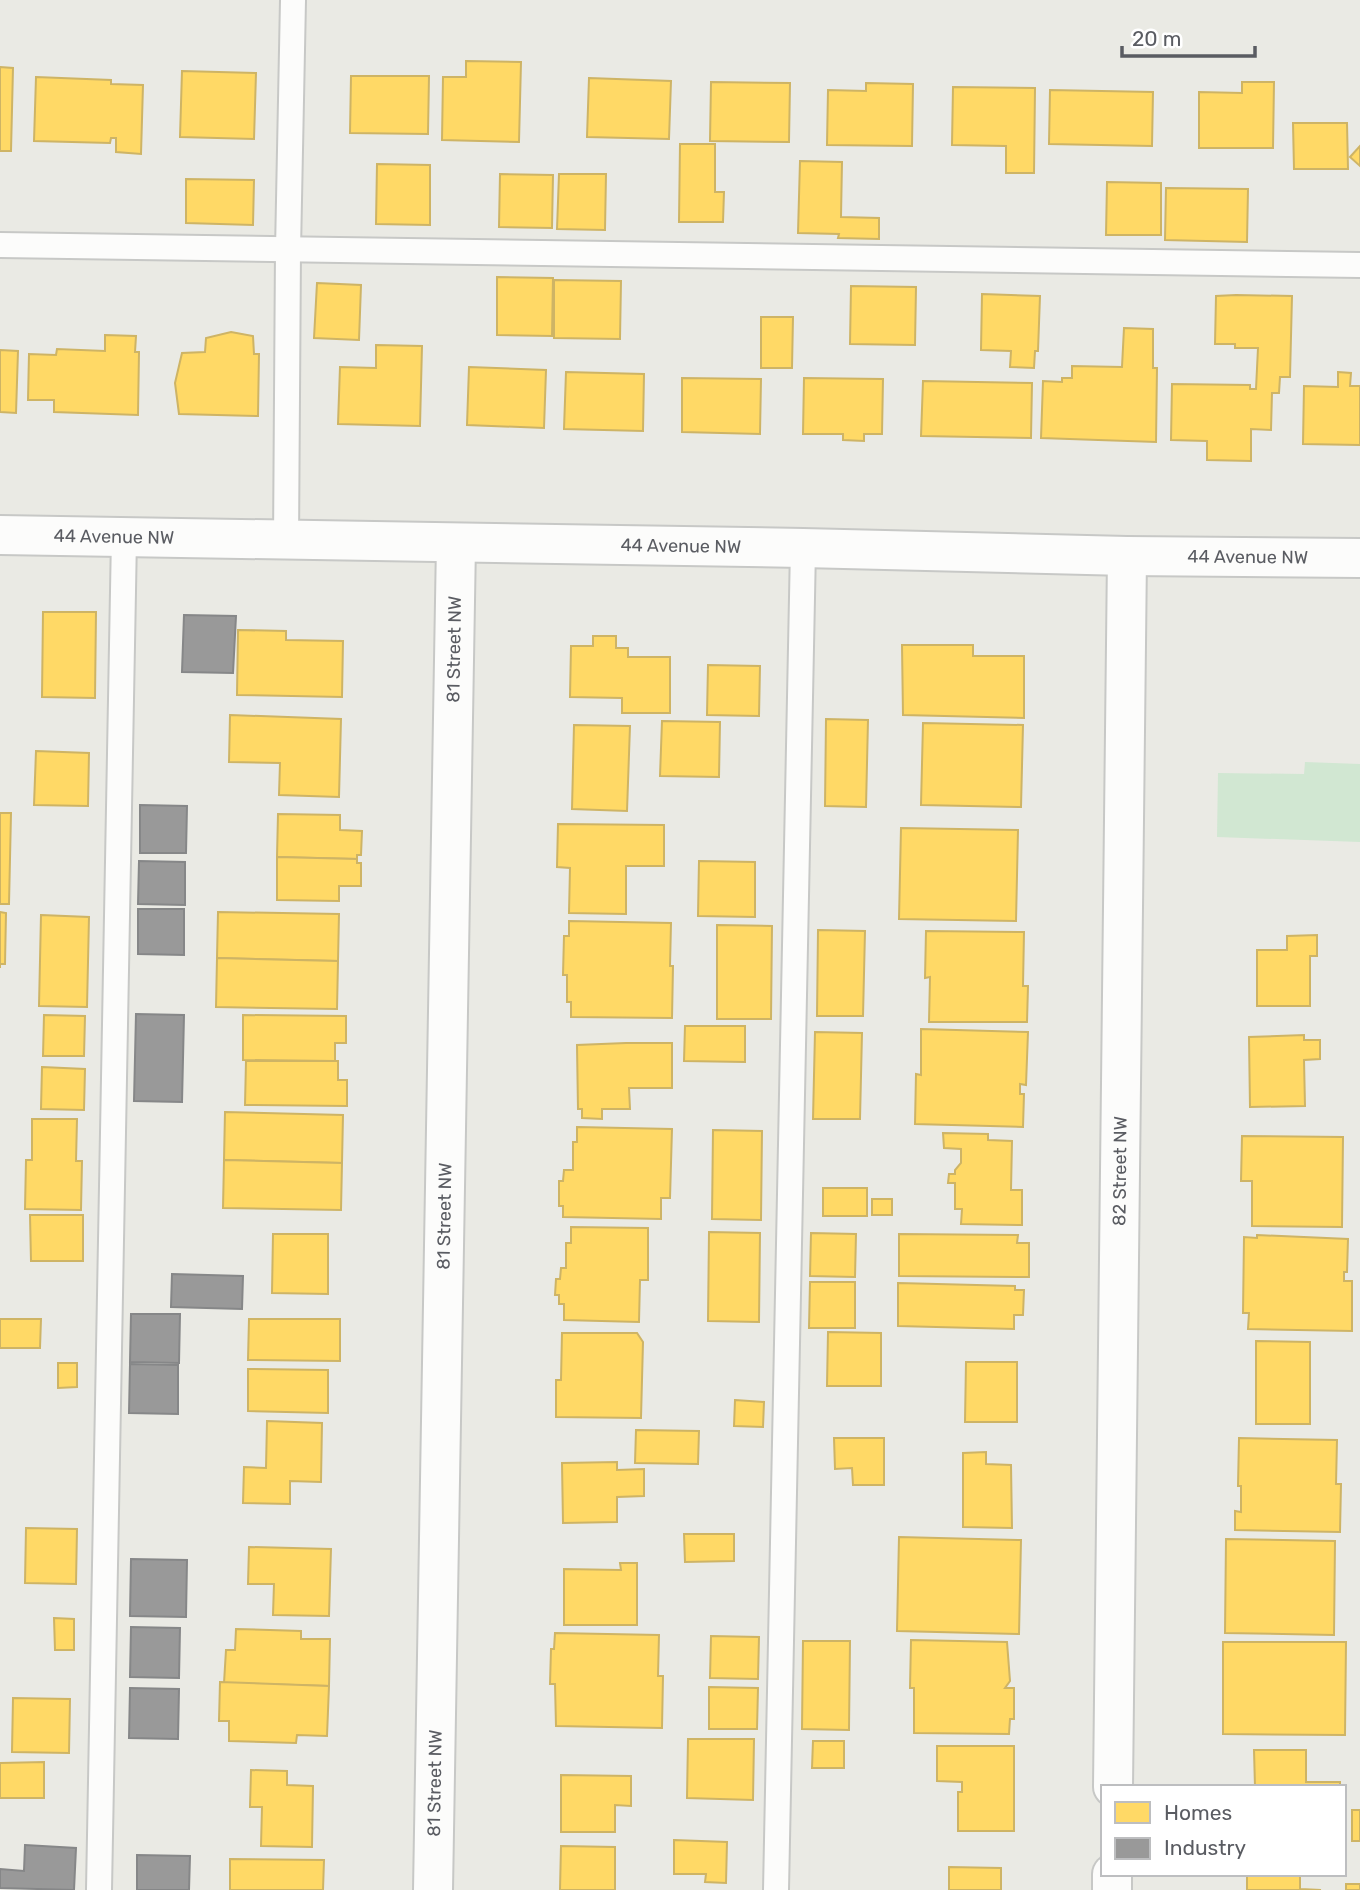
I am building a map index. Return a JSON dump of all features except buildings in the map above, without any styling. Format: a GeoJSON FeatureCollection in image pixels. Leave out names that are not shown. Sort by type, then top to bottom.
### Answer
{"type":"FeatureCollection","features":[{"type":"Feature","properties":{"kind":"street","name":"44 Avenue NW"},"geometry":{"type":"LineString","coordinates":[[0,536],[1360,558]]}},
{"type":"Feature","properties":{"kind":"street","name":"81 Street NW"},"geometry":{"type":"LineString","coordinates":[[433,1890],[456,543]]}},
{"type":"Feature","properties":{"kind":"street","name":"82 Street NW"},"geometry":{"type":"LineString","coordinates":[[1113,1785],[1126,556]]}},
{"type":"Feature","properties":{"kind":"lane"},"geometry":{"type":"LineString","coordinates":[[286,542],[293,0]]}},
{"type":"Feature","properties":{"kind":"lane"},"geometry":{"type":"LineString","coordinates":[[0,245],[1360,265]]}},
{"type":"Feature","properties":{"kind":"lane"},"geometry":{"type":"LineString","coordinates":[[99,1890],[124,537]]}},
{"type":"Feature","properties":{"kind":"lane"},"geometry":{"type":"LineString","coordinates":[[776,1890],[803,548]]}},
{"type":"Feature","properties":{"kind":"green space"},"geometry":{"type":"Polygon","coordinates":[[[1305,762],[1360,764],[1360,842],[1217,837],[1218,773],[1304,774],[1305,762]]]}}]}
